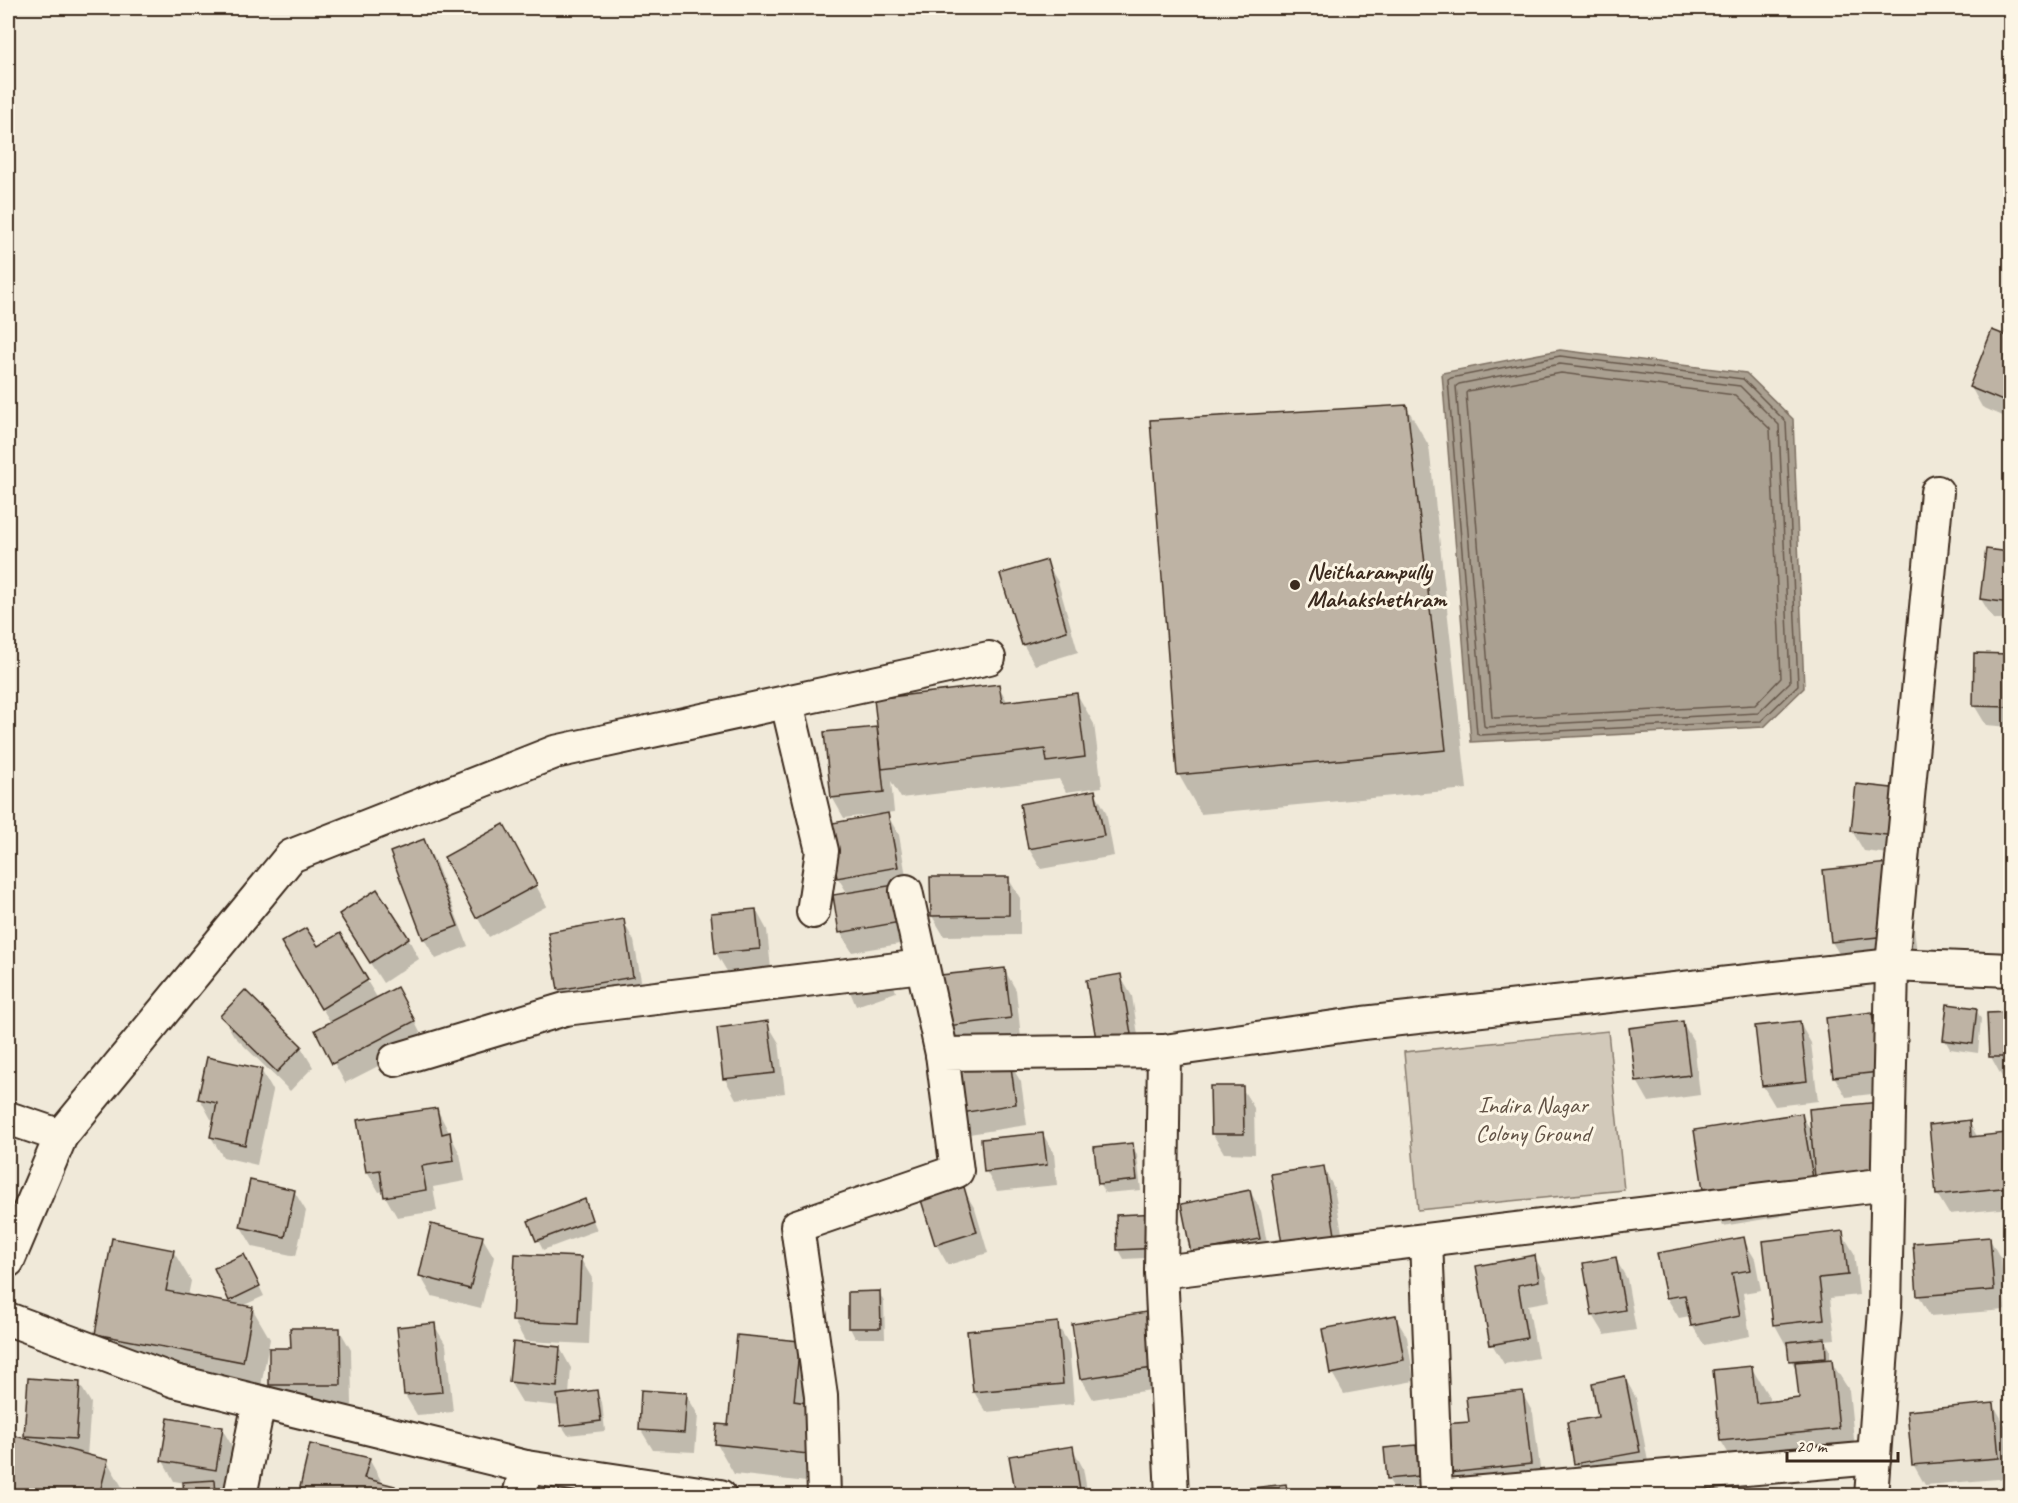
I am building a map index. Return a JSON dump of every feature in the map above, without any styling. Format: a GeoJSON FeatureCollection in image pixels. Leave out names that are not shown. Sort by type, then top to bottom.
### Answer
{"type":"FeatureCollection","features":[{"type":"Feature","properties":{"kind":"street"},"geometry":{"type":"LineString","coordinates":[[1871,1496],[1885,1310],[1892,965],[1937,492]]}},
{"type":"Feature","properties":{"kind":"street"},"geometry":{"type":"LineString","coordinates":[[8,1262],[61,1136],[291,856],[555,752],[988,658]]}},
{"type":"Feature","properties":{"kind":"street"},"geometry":{"type":"LineString","coordinates":[[787,703],[822,851],[813,912]]}},
{"type":"Feature","properties":{"kind":"street"},"geometry":{"type":"LineString","coordinates":[[824,1496],[821,1396],[797,1226],[957,1171],[942,1054],[906,891]]}},
{"type":"Feature","properties":{"kind":"street"},"geometry":{"type":"LineString","coordinates":[[942,1054],[1164,1050],[1362,1023],[1892,965],[2010,969]]}},
{"type":"Feature","properties":{"kind":"street"},"geometry":{"type":"LineString","coordinates":[[395,1060],[565,1009],[922,966]]}},
{"type":"Feature","properties":{"kind":"street"},"geometry":{"type":"LineString","coordinates":[[1164,1050],[1161,1272],[1172,1496]]}},
{"type":"Feature","properties":{"kind":"street"},"geometry":{"type":"LineString","coordinates":[[8,1118],[61,1136]]}},
{"type":"Feature","properties":{"kind":"street"},"geometry":{"type":"LineString","coordinates":[[1161,1272],[1888,1184]]}},
{"type":"Feature","properties":{"kind":"street"},"geometry":{"type":"LineString","coordinates":[[1426,1240],[1436,1496],[1874,1458]]}},
{"type":"Feature","properties":{"kind":"street"},"geometry":{"type":"LineString","coordinates":[[8,1318],[175,1381],[259,1402],[523,1481],[720,1496]]}},
{"type":"Feature","properties":{"kind":"street"},"geometry":{"type":"LineString","coordinates":[[240,1496],[259,1402]]}},
{"type":"Feature","properties":{"kind":"green space","name":"Indira Nagar Colony Ground"},"geometry":{"type":"Polygon","coordinates":[[[1608,1031],[1624,1190],[1418,1210],[1404,1052],[1608,1031]]]}},
{"type":"Feature","properties":{"kind":"water"},"geometry":{"type":"Polygon","coordinates":[[[1560,350],[1746,373],[1793,419],[1804,688],[1764,727],[1471,742],[1442,373],[1560,350]]]}},
{"type":"Feature","properties":{"kind":"building"},"geometry":{"type":"Polygon","coordinates":[[[1992,330],[2010,337],[2010,404],[1969,387],[1992,330]]]}},
{"type":"Feature","properties":{"kind":"building","name":"Neitharampully Mahakshethram"},"geometry":{"type":"Polygon","coordinates":[[[1407,405],[1446,750],[1177,775],[1150,420],[1407,405]]]}},
{"type":"Feature","properties":{"kind":"building"},"geometry":{"type":"Polygon","coordinates":[[[1986,549],[2010,552],[2010,603],[1980,599],[1986,549]]]}},
{"type":"Feature","properties":{"kind":"building"},"geometry":{"type":"Polygon","coordinates":[[[1047,560],[1067,631],[1022,645],[1000,574],[1047,560]]]}},
{"type":"Feature","properties":{"kind":"building"},"geometry":{"type":"Polygon","coordinates":[[[1974,653],[2010,654],[2010,707],[1973,706],[1974,653]]]}},
{"type":"Feature","properties":{"kind":"building"},"geometry":{"type":"Polygon","coordinates":[[[999,684],[1002,702],[1077,693],[1085,757],[1047,762],[1045,749],[882,769],[874,699],[999,684]]]}},
{"type":"Feature","properties":{"kind":"building"},"geometry":{"type":"Polygon","coordinates":[[[877,727],[884,792],[831,798],[824,732],[877,727]]]}},
{"type":"Feature","properties":{"kind":"building"},"geometry":{"type":"Polygon","coordinates":[[[1856,784],[1909,790],[1904,837],[1851,831],[1856,784]]]}},
{"type":"Feature","properties":{"kind":"building"},"geometry":{"type":"Polygon","coordinates":[[[1095,790],[1104,836],[1028,849],[1020,804],[1095,790]]]}},
{"type":"Feature","properties":{"kind":"building"},"geometry":{"type":"Polygon","coordinates":[[[888,813],[898,867],[837,878],[827,824],[888,813]]]}},
{"type":"Feature","properties":{"kind":"building"},"geometry":{"type":"Polygon","coordinates":[[[504,824],[537,885],[476,918],[444,857],[504,824]]]}},
{"type":"Feature","properties":{"kind":"building"},"geometry":{"type":"Polygon","coordinates":[[[424,839],[458,926],[423,939],[390,852],[424,839]]]}},
{"type":"Feature","properties":{"kind":"building"},"geometry":{"type":"Polygon","coordinates":[[[1898,862],[1906,934],[1831,942],[1823,870],[1898,862]]]}},
{"type":"Feature","properties":{"kind":"building"},"geometry":{"type":"Polygon","coordinates":[[[930,877],[1009,877],[1009,915],[931,916],[930,877]]]}},
{"type":"Feature","properties":{"kind":"building"},"geometry":{"type":"Polygon","coordinates":[[[900,884],[906,921],[839,933],[833,895],[900,884]]]}},
{"type":"Feature","properties":{"kind":"building"},"geometry":{"type":"Polygon","coordinates":[[[377,889],[409,938],[370,963],[339,914],[377,889]]]}},
{"type":"Feature","properties":{"kind":"building"},"geometry":{"type":"Polygon","coordinates":[[[756,909],[760,949],[715,953],[711,913],[756,909]]]}},
{"type":"Feature","properties":{"kind":"building"},"geometry":{"type":"Polygon","coordinates":[[[624,919],[633,977],[558,990],[548,932],[624,919]]]}},
{"type":"Feature","properties":{"kind":"building"},"geometry":{"type":"Polygon","coordinates":[[[306,928],[318,946],[340,933],[368,980],[321,1009],[281,942],[306,928]]]}},
{"type":"Feature","properties":{"kind":"building"},"geometry":{"type":"Polygon","coordinates":[[[1005,968],[1011,1018],[947,1026],[941,975],[1005,968]]]}},
{"type":"Feature","properties":{"kind":"building"},"geometry":{"type":"Polygon","coordinates":[[[1121,974],[1131,1034],[1096,1039],[1086,980],[1121,974]]]}},
{"type":"Feature","properties":{"kind":"building"},"geometry":{"type":"Polygon","coordinates":[[[397,987],[415,1021],[332,1064],[315,1030],[397,987]]]}},
{"type":"Feature","properties":{"kind":"building"},"geometry":{"type":"Polygon","coordinates":[[[245,990],[302,1046],[277,1072],[220,1016],[245,990]]]}},
{"type":"Feature","properties":{"kind":"building"},"geometry":{"type":"Polygon","coordinates":[[[1947,1004],[1977,1008],[1973,1044],[1943,1040],[1947,1004]]]}},
{"type":"Feature","properties":{"kind":"building"},"geometry":{"type":"Polygon","coordinates":[[[1872,1012],[1879,1072],[1833,1077],[1826,1018],[1872,1012]]]}},
{"type":"Feature","properties":{"kind":"building"},"geometry":{"type":"Polygon","coordinates":[[[2010,1012],[2010,1057],[1989,1057],[1987,1013],[2010,1012]]]}},
{"type":"Feature","properties":{"kind":"building"},"geometry":{"type":"Polygon","coordinates":[[[768,1021],[775,1073],[723,1079],[717,1028],[768,1021]]]}},
{"type":"Feature","properties":{"kind":"building"},"geometry":{"type":"Polygon","coordinates":[[[1683,1021],[1690,1075],[1636,1082],[1629,1028],[1683,1021]]]}},
{"type":"Feature","properties":{"kind":"building"},"geometry":{"type":"Polygon","coordinates":[[[1800,1021],[1807,1081],[1762,1086],[1755,1026],[1800,1021]]]}},
{"type":"Feature","properties":{"kind":"building"},"geometry":{"type":"Polygon","coordinates":[[[207,1057],[262,1069],[245,1145],[210,1137],[217,1103],[198,1099],[207,1057]]]}},
{"type":"Feature","properties":{"kind":"building"},"geometry":{"type":"Polygon","coordinates":[[[1010,1060],[1016,1104],[950,1115],[943,1071],[1010,1060]]]}},
{"type":"Feature","properties":{"kind":"building"},"geometry":{"type":"Polygon","coordinates":[[[1210,1086],[1243,1086],[1244,1134],[1211,1134],[1210,1086]]]}},
{"type":"Feature","properties":{"kind":"building"},"geometry":{"type":"Polygon","coordinates":[[[1880,1102],[1887,1170],[1815,1178],[1809,1109],[1880,1102]]]}},
{"type":"Feature","properties":{"kind":"building"},"geometry":{"type":"Polygon","coordinates":[[[437,1108],[442,1134],[450,1132],[454,1161],[422,1166],[426,1190],[384,1197],[380,1170],[366,1172],[357,1120],[437,1108]]]}},
{"type":"Feature","properties":{"kind":"building"},"geometry":{"type":"Polygon","coordinates":[[[1802,1113],[1813,1178],[1704,1196],[1694,1130],[1802,1113]]]}},
{"type":"Feature","properties":{"kind":"building"},"geometry":{"type":"Polygon","coordinates":[[[1970,1120],[1971,1137],[2006,1133],[2010,1187],[1936,1195],[1929,1125],[1970,1120]]]}},
{"type":"Feature","properties":{"kind":"building"},"geometry":{"type":"Polygon","coordinates":[[[1043,1133],[1047,1165],[984,1172],[981,1139],[1043,1133]]]}},
{"type":"Feature","properties":{"kind":"building"},"geometry":{"type":"Polygon","coordinates":[[[1133,1143],[1137,1180],[1098,1184],[1094,1147],[1133,1143]]]}},
{"type":"Feature","properties":{"kind":"building"},"geometry":{"type":"Polygon","coordinates":[[[1324,1166],[1335,1235],[1282,1244],[1271,1174],[1324,1166]]]}},
{"type":"Feature","properties":{"kind":"building"},"geometry":{"type":"Polygon","coordinates":[[[250,1180],[295,1190],[285,1237],[240,1227],[250,1180]]]}},
{"type":"Feature","properties":{"kind":"building"},"geometry":{"type":"Polygon","coordinates":[[[964,1187],[977,1232],[935,1245],[921,1200],[964,1187]]]}},
{"type":"Feature","properties":{"kind":"building"},"geometry":{"type":"Polygon","coordinates":[[[1250,1190],[1260,1239],[1191,1253],[1181,1204],[1250,1190]]]}},
{"type":"Feature","properties":{"kind":"building"},"geometry":{"type":"Polygon","coordinates":[[[585,1199],[592,1220],[536,1241],[528,1221],[585,1199]]]}},
{"type":"Feature","properties":{"kind":"building"},"geometry":{"type":"Polygon","coordinates":[[[1159,1213],[1161,1248],[1117,1250],[1116,1215],[1159,1213]]]}},
{"type":"Feature","properties":{"kind":"building"},"geometry":{"type":"Polygon","coordinates":[[[431,1224],[483,1236],[470,1289],[419,1276],[431,1224]]]}},
{"type":"Feature","properties":{"kind":"building"},"geometry":{"type":"Polygon","coordinates":[[[1843,1231],[1848,1275],[1819,1278],[1824,1319],[1773,1325],[1763,1241],[1843,1231]]]}},
{"type":"Feature","properties":{"kind":"building"},"geometry":{"type":"Polygon","coordinates":[[[1744,1237],[1751,1270],[1732,1273],[1740,1316],[1691,1326],[1685,1295],[1666,1298],[1657,1253],[1744,1237]]]}},
{"type":"Feature","properties":{"kind":"building"},"geometry":{"type":"Polygon","coordinates":[[[1990,1237],[1994,1290],[1917,1296],[1913,1243],[1990,1237]]]}},
{"type":"Feature","properties":{"kind":"building"},"geometry":{"type":"Polygon","coordinates":[[[112,1238],[174,1250],[166,1291],[253,1307],[243,1362],[95,1334],[112,1238]]]}},
{"type":"Feature","properties":{"kind":"building"},"geometry":{"type":"Polygon","coordinates":[[[244,1254],[260,1286],[229,1301],[214,1268],[244,1254]]]}},
{"type":"Feature","properties":{"kind":"building"},"geometry":{"type":"Polygon","coordinates":[[[515,1254],[581,1257],[578,1324],[512,1321],[515,1254]]]}},
{"type":"Feature","properties":{"kind":"building"},"geometry":{"type":"Polygon","coordinates":[[[1535,1255],[1539,1281],[1518,1285],[1527,1338],[1490,1345],[1476,1266],[1535,1255]]]}},
{"type":"Feature","properties":{"kind":"building"},"geometry":{"type":"Polygon","coordinates":[[[1616,1257],[1625,1310],[1592,1316],[1583,1263],[1616,1257]]]}},
{"type":"Feature","properties":{"kind":"building"},"geometry":{"type":"Polygon","coordinates":[[[880,1291],[881,1328],[848,1328],[848,1292],[880,1291]]]}},
{"type":"Feature","properties":{"kind":"building"},"geometry":{"type":"Polygon","coordinates":[[[1158,1310],[1166,1366],[1080,1379],[1072,1324],[1158,1310]]]}},
{"type":"Feature","properties":{"kind":"building"},"geometry":{"type":"Polygon","coordinates":[[[1396,1315],[1404,1360],[1330,1374],[1322,1329],[1396,1315]]]}},
{"type":"Feature","properties":{"kind":"building"},"geometry":{"type":"Polygon","coordinates":[[[1058,1322],[1063,1384],[973,1392],[967,1331],[1058,1322]]]}},
{"type":"Feature","properties":{"kind":"building"},"geometry":{"type":"Polygon","coordinates":[[[435,1323],[442,1392],[404,1395],[397,1327],[435,1323]]]}},
{"type":"Feature","properties":{"kind":"building"},"geometry":{"type":"Polygon","coordinates":[[[290,1328],[340,1328],[341,1385],[269,1385],[269,1348],[291,1348],[290,1328]]]}},
{"type":"Feature","properties":{"kind":"building"},"geometry":{"type":"Polygon","coordinates":[[[737,1335],[800,1341],[794,1401],[813,1404],[808,1454],[715,1444],[717,1424],[728,1425],[737,1335]]]}},
{"type":"Feature","properties":{"kind":"building"},"geometry":{"type":"Polygon","coordinates":[[[1825,1338],[1826,1358],[1789,1361],[1787,1342],[1825,1338]]]}},
{"type":"Feature","properties":{"kind":"building"},"geometry":{"type":"Polygon","coordinates":[[[513,1342],[560,1347],[557,1387],[509,1382],[513,1342]]]}},
{"type":"Feature","properties":{"kind":"building"},"geometry":{"type":"Polygon","coordinates":[[[1832,1359],[1839,1429],[1720,1441],[1713,1370],[1752,1366],[1756,1403],[1799,1398],[1795,1362],[1832,1359]]]}},
{"type":"Feature","properties":{"kind":"building"},"geometry":{"type":"Polygon","coordinates":[[[1625,1376],[1640,1452],[1574,1464],[1567,1422],[1598,1417],[1592,1383],[1625,1376]]]}},
{"type":"Feature","properties":{"kind":"building"},"geometry":{"type":"Polygon","coordinates":[[[28,1378],[80,1382],[76,1439],[24,1436],[28,1378]]]}},
{"type":"Feature","properties":{"kind":"building"},"geometry":{"type":"Polygon","coordinates":[[[597,1390],[601,1421],[561,1426],[557,1395],[597,1390]]]}},
{"type":"Feature","properties":{"kind":"building"},"geometry":{"type":"Polygon","coordinates":[[[641,1390],[687,1393],[684,1433],[639,1430],[641,1390]]]}},
{"type":"Feature","properties":{"kind":"building"},"geometry":{"type":"Polygon","coordinates":[[[1523,1391],[1531,1464],[1449,1473],[1443,1424],[1469,1422],[1466,1397],[1523,1391]]]}},
{"type":"Feature","properties":{"kind":"building"},"geometry":{"type":"Polygon","coordinates":[[[1994,1403],[1999,1458],[1912,1465],[1907,1411],[1994,1403]]]}},
{"type":"Feature","properties":{"kind":"building"},"geometry":{"type":"Polygon","coordinates":[[[168,1418],[223,1427],[216,1470],[161,1461],[168,1418]]]}},
{"type":"Feature","properties":{"kind":"building"},"geometry":{"type":"Polygon","coordinates":[[[8,1434],[108,1460],[99,1496],[33,1496],[8,1489],[8,1434]]]}},
{"type":"Feature","properties":{"kind":"building"},"geometry":{"type":"Polygon","coordinates":[[[310,1444],[370,1458],[364,1478],[395,1486],[392,1496],[298,1496],[310,1444]]]}},
{"type":"Feature","properties":{"kind":"building"},"geometry":{"type":"Polygon","coordinates":[[[1416,1445],[1419,1476],[1387,1479],[1384,1448],[1416,1445]]]}},
{"type":"Feature","properties":{"kind":"building"},"geometry":{"type":"Polygon","coordinates":[[[1073,1446],[1081,1496],[1016,1496],[1009,1456],[1073,1446]]]}},
{"type":"Feature","properties":{"kind":"building"},"geometry":{"type":"Polygon","coordinates":[[[215,1480],[216,1496],[184,1496],[183,1482],[215,1480]]]}},
{"type":"Feature","properties":{"kind":"building"},"geometry":{"type":"Polygon","coordinates":[[[1286,1484],[1288,1496],[1212,1496],[1212,1493],[1286,1484]]]}},
{"type":"Feature","properties":{"kind":"building"},"geometry":{"type":"Polygon","coordinates":[[[559,1489],[616,1496],[559,1496],[559,1489]]]}},
{"type":"Feature","properties":{"kind":"place","name":"Neitharampully Mahakshethram"},"geometry":{"type":"Point","coordinates":[1295,585]}}]}
